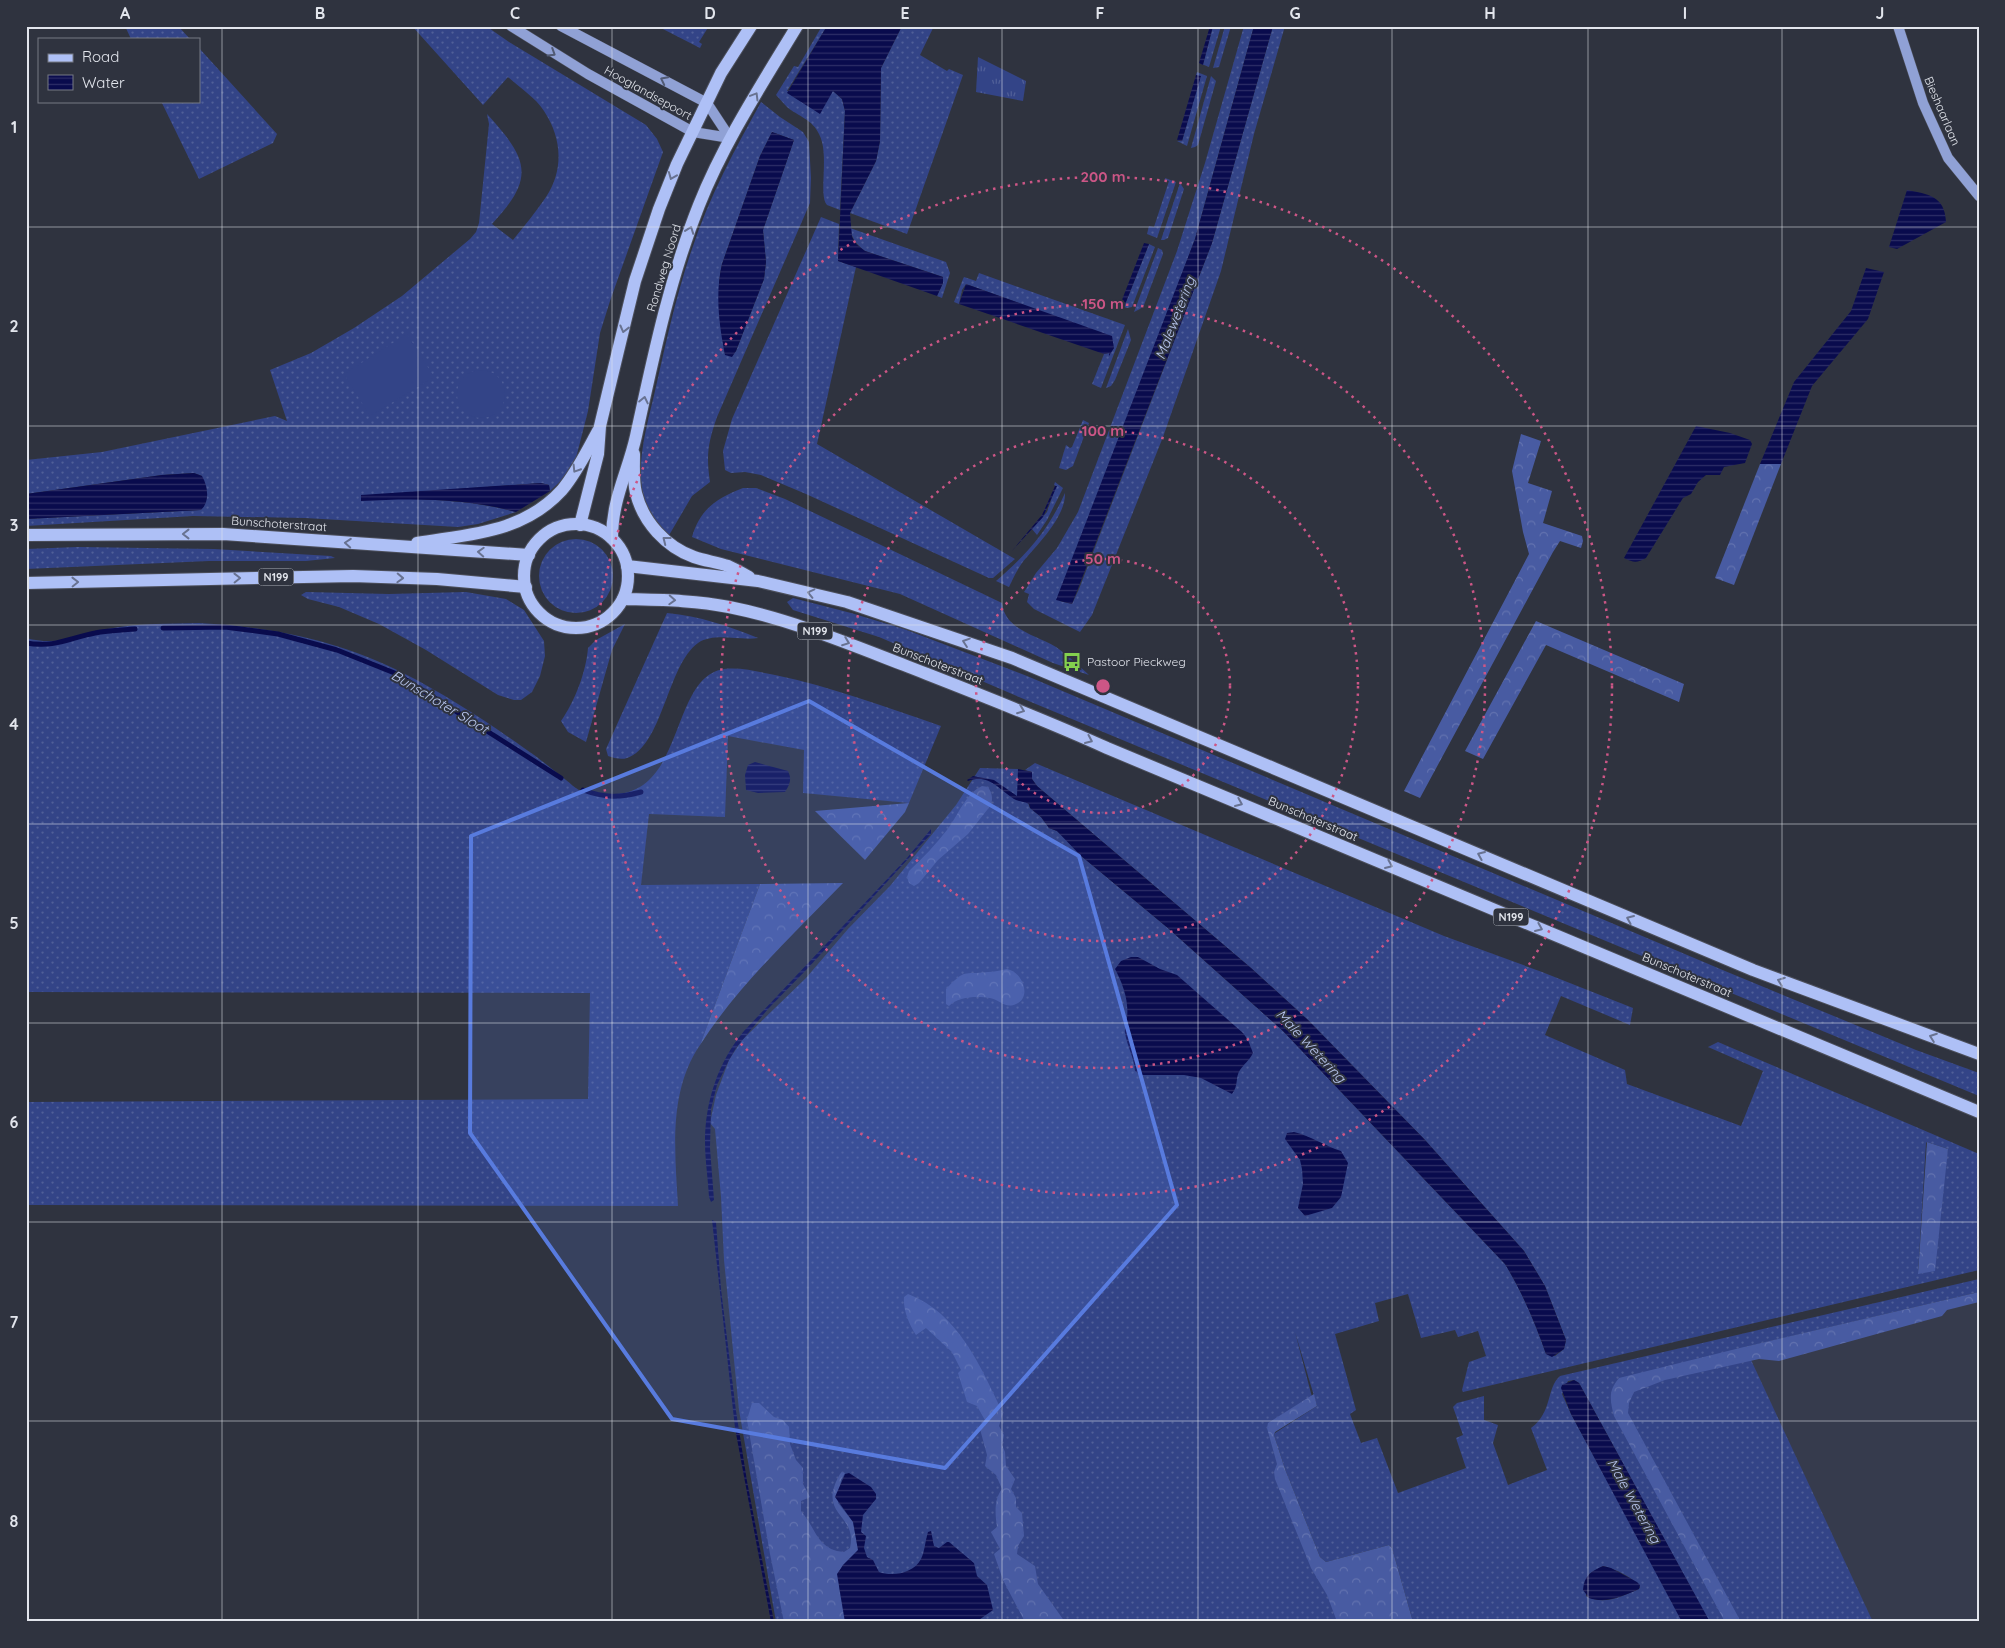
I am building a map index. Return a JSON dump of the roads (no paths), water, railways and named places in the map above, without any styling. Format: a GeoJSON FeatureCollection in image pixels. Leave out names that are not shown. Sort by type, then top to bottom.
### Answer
{"type":"FeatureCollection","features":[{"type":"Feature","properties":{"kind":"main road","name":"Rondweg Noord"},"geometry":{"type":"LineString","coordinates":[[580,524],[598,454],[600,426],[635,282],[659,209],[677,164],[721,74],[752,26]]}},
{"type":"Feature","properties":{"kind":"main road","name":"Rondweg Noord"},"geometry":{"type":"LineString","coordinates":[[612,538],[612,525],[619,489],[633,448],[669,293],[699,205],[730,138],[798,26]]}},
{"type":"Feature","properties":{"kind":"main road"},"geometry":{"type":"LineString","coordinates":[[396,547],[496,529],[514,524],[534,514],[562,490],[576,471],[600,426]]}},
{"type":"Feature","properties":{"kind":"main road"},"geometry":{"type":"LineString","coordinates":[[633,448],[635,491],[648,522],[658,533],[682,551],[694,557],[728,566],[758,581]]}},
{"type":"Feature","properties":{"kind":"main road"},"geometry":{"type":"LineString","coordinates":[[580,524],[597,529],[612,538],[622,551],[627,566],[628,580],[618,608],[605,619],[594,625],[582,628],[568,628],[552,622],[538,611],[532,604],[526,587],[525,568],[529,555],[538,541],[549,532],[564,526],[580,524]]}},
{"type":"Feature","properties":{"kind":"main road","name":"Bunschoterstraat"},"geometry":{"type":"LineString","coordinates":[[26,535],[223,534],[529,555]]}},
{"type":"Feature","properties":{"kind":"main road"},"geometry":{"type":"LineString","coordinates":[[627,566],[758,581],[847,602],[1012,658],[1753,970],[1979,1054]]}},
{"type":"Feature","properties":{"kind":"main road","name":"N199"},"geometry":{"type":"LineString","coordinates":[[26,582],[353,576],[437,579],[526,587]]}},
{"type":"Feature","properties":{"kind":"main road","name":"Bunschoterstraat"},"geometry":{"type":"LineString","coordinates":[[623,598],[703,603],[730,607],[783,620],[831,637],[1045,720],[1116,752],[1979,1112]]}},
{"type":"Feature","properties":{"kind":"street","name":"Hooglandsepoort"},"geometry":{"type":"LineString","coordinates":[[511,26],[588,74],[693,132],[730,138]]}},
{"type":"Feature","properties":{"kind":"street","name":"Hooglandsepoort"},"geometry":{"type":"LineString","coordinates":[[561,26],[707,103],[730,138]]}},
{"type":"Feature","properties":{"kind":"street","name":"Bieshaarlaan"},"geometry":{"type":"LineString","coordinates":[[1898,26],[1922,103],[1948,158],[1979,196]]}},
{"type":"Feature","properties":{"kind":"water"},"geometry":{"type":"Polygon","coordinates":[[[827,26],[902,26],[881,68],[880,141],[876,161],[850,213],[852,237],[856,244],[865,251],[943,277],[943,283],[937,296],[838,261],[845,111],[842,99],[833,91],[820,114],[787,93],[827,26]]]}},
{"type":"Feature","properties":{"kind":"water"},"geometry":{"type":"Polygon","coordinates":[[[1210,26],[1213,26],[1203,65],[1199,63],[1210,26]]]}},
{"type":"Feature","properties":{"kind":"water","name":"Malewetering"},"geometry":{"type":"Polygon","coordinates":[[[1254,26],[1273,26],[1212,243],[1072,604],[1056,600],[1195,239],[1254,26]]]}},
{"type":"Feature","properties":{"kind":"water"},"geometry":{"type":"Polygon","coordinates":[[[1196,75],[1201,76],[1182,141],[1177,140],[1196,75]]]}},
{"type":"Feature","properties":{"kind":"water"},"geometry":{"type":"Polygon","coordinates":[[[772,132],[794,140],[763,230],[766,262],[764,279],[732,357],[725,355],[721,332],[718,298],[720,275],[722,264],[760,156],[772,132]]]}},
{"type":"Feature","properties":{"kind":"water"},"geometry":{"type":"Polygon","coordinates":[[[1907,190],[1928,195],[1939,202],[1945,213],[1946,222],[1897,249],[1889,247],[1907,190]]]}},
{"type":"Feature","properties":{"kind":"water"},"geometry":{"type":"Polygon","coordinates":[[[1144,243],[1149,244],[1124,307],[1120,305],[1144,243]]]}},
{"type":"Feature","properties":{"kind":"water"},"geometry":{"type":"Polygon","coordinates":[[[1866,268],[1884,272],[1868,319],[1812,386],[1781,464],[1760,464],[1794,382],[1851,311],[1866,268]]]}},
{"type":"Feature","properties":{"kind":"water"},"geometry":{"type":"Polygon","coordinates":[[[966,284],[1112,336],[1114,348],[1109,356],[1109,353],[1104,354],[959,304],[966,284]]]}},
{"type":"Feature","properties":{"kind":"water"},"geometry":{"type":"Polygon","coordinates":[[[1696,426],[1730,433],[1750,440],[1752,444],[1745,463],[1724,467],[1720,475],[1706,475],[1698,482],[1691,494],[1683,498],[1646,558],[1635,562],[1624,558],[1696,426]]]}},
{"type":"Feature","properties":{"kind":"water"},"geometry":{"type":"Polygon","coordinates":[[[194,473],[202,476],[207,489],[206,503],[201,510],[26,519],[26,494],[162,475],[194,473]]]}},
{"type":"Feature","properties":{"kind":"water"},"geometry":{"type":"Polygon","coordinates":[[[541,483],[549,485],[550,491],[516,512],[478,504],[439,500],[361,501],[361,495],[541,483]]]}},
{"type":"Feature","properties":{"kind":"water"},"geometry":{"type":"Polygon","coordinates":[[[1055,486],[1057,486],[1043,517],[1011,552],[1042,515],[1055,486]]]}},
{"type":"Feature","properties":{"kind":"water"},"geometry":{"type":"Polygon","coordinates":[[[755,762],[788,771],[790,782],[785,792],[758,793],[746,790],[745,775],[748,765],[755,762]]]}},
{"type":"Feature","properties":{"kind":"water","name":"Male Wetering"},"geometry":{"type":"Polygon","coordinates":[[[1018,769],[1032,772],[1032,779],[1037,786],[1251,968],[1308,1020],[1425,1140],[1524,1251],[1545,1286],[1566,1340],[1564,1349],[1552,1357],[1546,1354],[1528,1308],[1505,1264],[1283,1031],[1169,929],[1080,855],[1057,831],[1049,828],[1041,817],[1030,808],[1029,804],[1014,799],[992,783],[982,779],[967,780],[973,776],[994,780],[1017,796],[1018,769]]]}},
{"type":"Feature","properties":{"kind":"water"},"geometry":{"type":"Polygon","coordinates":[[[931,829],[931,834],[768,1009],[736,1048],[717,1085],[711,1109],[710,1148],[714,1200],[711,1202],[705,1156],[707,1112],[720,1069],[727,1056],[744,1031],[907,858],[931,829]]]}},
{"type":"Feature","properties":{"kind":"water"},"geometry":{"type":"Polygon","coordinates":[[[1131,957],[1138,957],[1160,969],[1177,975],[1243,1033],[1253,1053],[1239,1073],[1236,1087],[1232,1094],[1201,1078],[1184,1075],[1141,1075],[1135,1071],[1125,1033],[1127,1020],[1126,999],[1115,969],[1121,961],[1131,957]]]}},
{"type":"Feature","properties":{"kind":"water"},"geometry":{"type":"Polygon","coordinates":[[[1294,1132],[1341,1151],[1348,1163],[1341,1197],[1332,1208],[1305,1216],[1298,1208],[1303,1184],[1302,1169],[1300,1160],[1285,1139],[1287,1133],[1294,1132]]]}},
{"type":"Feature","properties":{"kind":"water"},"geometry":{"type":"Polygon","coordinates":[[[712,1220],[716,1222],[721,1289],[736,1411],[747,1481],[774,1622],[771,1622],[735,1428],[712,1220]]]}},
{"type":"Feature","properties":{"kind":"water","name":"Male Wetering"},"geometry":{"type":"Polygon","coordinates":[[[1574,1380],[1579,1383],[1710,1622],[1682,1622],[1571,1414],[1561,1388],[1562,1385],[1574,1380]]]}},
{"type":"Feature","properties":{"kind":"water"},"geometry":{"type":"Polygon","coordinates":[[[849,1473],[871,1487],[876,1494],[876,1499],[863,1515],[861,1532],[866,1536],[864,1548],[867,1557],[873,1560],[879,1572],[897,1574],[913,1568],[921,1559],[928,1532],[931,1531],[934,1546],[939,1548],[949,1542],[974,1563],[977,1576],[987,1585],[993,1610],[976,1622],[845,1622],[837,1574],[858,1550],[853,1522],[835,1497],[845,1474],[849,1473]]]}},
{"type":"Feature","properties":{"kind":"water"},"geometry":{"type":"Polygon","coordinates":[[[1603,1566],[1611,1568],[1637,1582],[1640,1585],[1639,1589],[1621,1597],[1608,1600],[1589,1598],[1583,1590],[1585,1581],[1592,1572],[1603,1566]]]}},
{"type":"Feature","properties":{"kind":"waterway","name":"Bunschoter Sloot"},"geometry":{"type":"LineString","coordinates":[[163,628],[225,627],[278,634],[337,650],[397,674],[561,778]]}},
{"type":"Feature","properties":{"kind":"waterway","name":"Bunschoter Sloot"},"geometry":{"type":"LineString","coordinates":[[26,643],[45,644],[62,642],[100,632],[135,629]]}},
{"type":"Feature","properties":{"kind":"waterway","name":"Bunschoter Sloot"},"geometry":{"type":"LineString","coordinates":[[583,790],[598,795],[612,796],[641,792]]}},
{"type":"Feature","properties":{"kind":"place","name":"Pastoor Pieckweg"},"geometry":{"type":"Point","coordinates":[1072,662]}}]}
